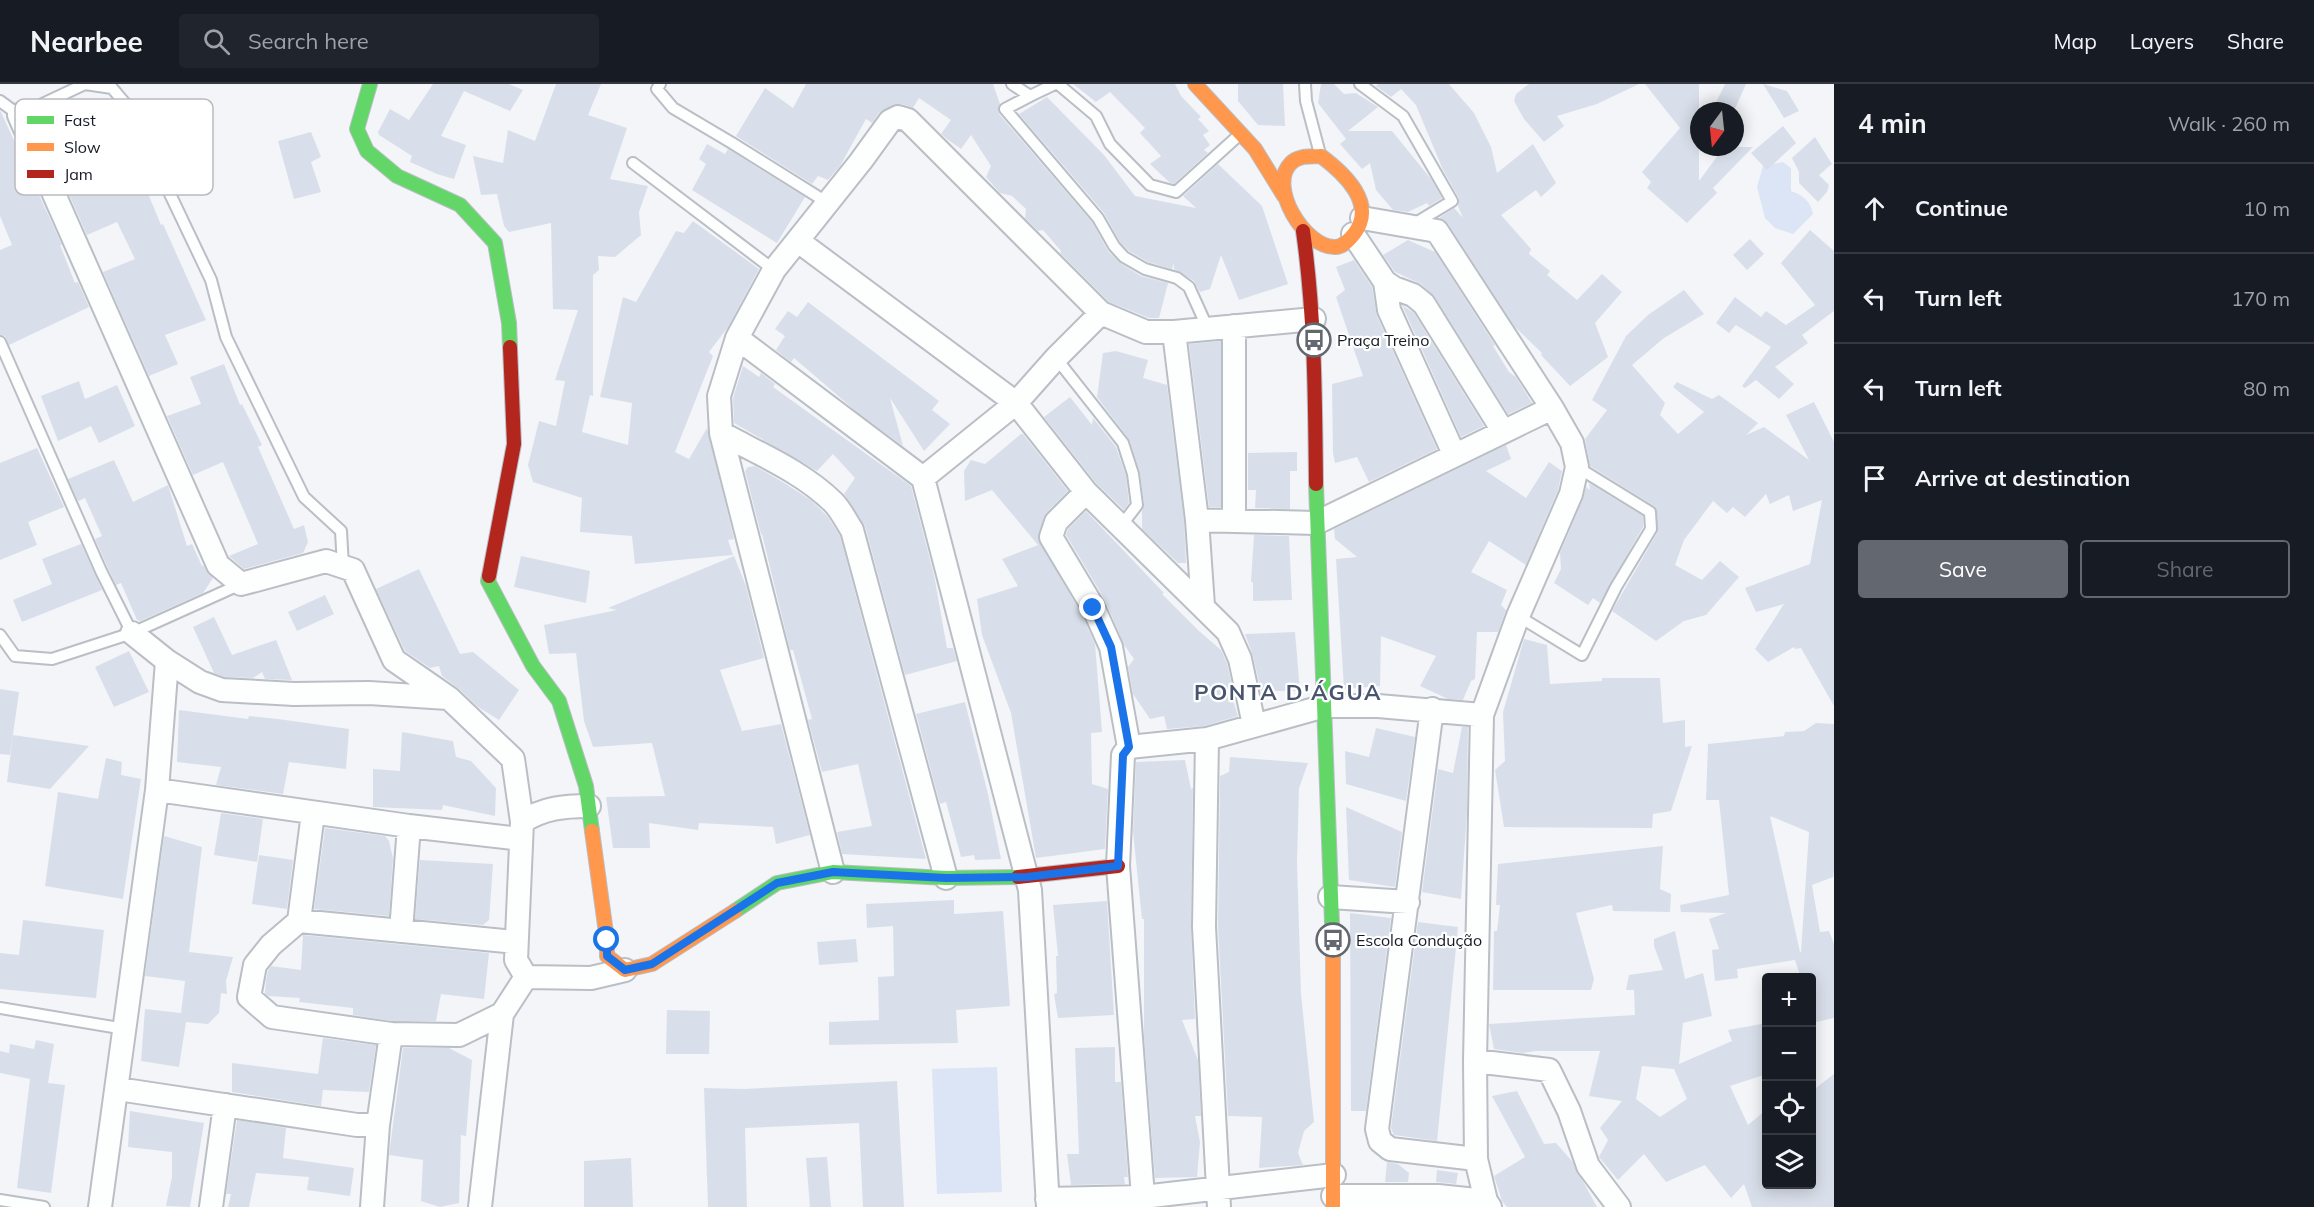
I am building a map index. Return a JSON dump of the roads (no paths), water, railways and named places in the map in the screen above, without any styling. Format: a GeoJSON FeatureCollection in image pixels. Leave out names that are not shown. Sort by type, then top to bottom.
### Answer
{"type":"FeatureCollection","features":[{"type":"Feature","properties":{"kind":"street"},"geometry":{"type":"LineString","coordinates":[[370,84],[357,129],[367,151],[397,176],[460,205],[495,243],[509,323],[514,444],[488,581],[533,666],[560,701],[586,786],[607,940],[607,956],[625,970]]}},
{"type":"Feature","properties":{"kind":"street"},"geometry":{"type":"LineString","coordinates":[[1195,84],[1255,149],[1303,231],[1328,256]]}},
{"type":"Feature","properties":{"kind":"street"},"geometry":{"type":"LineString","coordinates":[[833,872],[721,433],[718,396],[737,338],[774,270],[890,121],[898,117],[908,120],[1101,313],[1146,332],[1174,332],[1314,319]]}},
{"type":"Feature","properties":{"kind":"street"},"geometry":{"type":"LineString","coordinates":[[1255,149],[1301,157],[1321,156],[1335,165],[1360,199],[1363,211],[1358,226],[1345,243],[1328,256],[1310,282]]}},
{"type":"Feature","properties":{"kind":"street"},"geometry":{"type":"LineString","coordinates":[[1284,196],[1282,183],[1290,164],[1301,157]]}},
{"type":"Feature","properties":{"kind":"street"},"geometry":{"type":"LineString","coordinates":[[54,195],[218,565],[241,584],[326,561],[353,570],[394,660],[449,698],[513,759],[522,831],[515,942],[516,960],[526,977]]}},
{"type":"Feature","properties":{"kind":"street"},"geometry":{"type":"LineString","coordinates":[[737,338],[923,478],[1030,890],[1048,1203],[1143,1202],[1333,1193],[1488,1204],[1476,1159],[1475,1061],[1482,715],[1518,616],[1571,494],[1577,467],[1572,443],[1552,408],[1437,231],[1411,226],[1358,226]]}},
{"type":"Feature","properties":{"kind":"street"},"geometry":{"type":"LineString","coordinates":[[1358,226],[1385,282],[1389,310],[1454,454]]}},
{"type":"Feature","properties":{"kind":"street"},"geometry":{"type":"LineString","coordinates":[[1303,231],[1314,319],[1316,523],[1333,940],[1333,1193]]}},
{"type":"Feature","properties":{"kind":"street"},"geometry":{"type":"LineString","coordinates":[[798,241],[1016,403],[1086,492],[1228,632],[1240,659],[1254,725]]}},
{"type":"Feature","properties":{"kind":"street"},"geometry":{"type":"LineString","coordinates":[[1385,282],[1413,295],[1424,304],[1503,431]]}},
{"type":"Feature","properties":{"kind":"street"},"geometry":{"type":"LineString","coordinates":[[923,478],[1016,403],[1056,358],[1101,313]]}},
{"type":"Feature","properties":{"kind":"street"},"geometry":{"type":"LineString","coordinates":[[1234,326],[1234,521]]}},
{"type":"Feature","properties":{"kind":"street"},"geometry":{"type":"LineString","coordinates":[[1174,332],[1197,520],[1203,606]]}},
{"type":"Feature","properties":{"kind":"street"},"geometry":{"type":"LineString","coordinates":[[1197,520],[1316,523],[1552,408]]}},
{"type":"Feature","properties":{"kind":"street"},"geometry":{"type":"LineString","coordinates":[[721,433],[758,451],[810,483],[835,504],[852,530],[946,878]]}},
{"type":"Feature","properties":{"kind":"street"},"geometry":{"type":"LineString","coordinates":[[1086,492],[1056,522],[1051,537],[1093,608],[1111,647],[1129,747],[1123,755],[1118,866],[1143,1202]]}},
{"type":"Feature","properties":{"kind":"street"},"geometry":{"type":"LineString","coordinates":[[132,633],[167,661],[200,682],[222,690],[294,694],[369,693],[449,698]]}},
{"type":"Feature","properties":{"kind":"street"},"geometry":{"type":"LineString","coordinates":[[100,1207],[118,1089],[157,790],[167,661]]}},
{"type":"Feature","properties":{"kind":"street"},"geometry":{"type":"LineString","coordinates":[[1129,747],[1206,739],[1325,706],[1432,709],[1482,715]]}},
{"type":"Feature","properties":{"kind":"street"},"geometry":{"type":"LineString","coordinates":[[1432,709],[1377,1129],[1380,1141],[1390,1149],[1476,1159]]}},
{"type":"Feature","properties":{"kind":"street"},"geometry":{"type":"LineString","coordinates":[[1206,739],[1204,927],[1218,1197]]}},
{"type":"Feature","properties":{"kind":"street"},"geometry":{"type":"LineString","coordinates":[[157,790],[409,826],[522,831]]}},
{"type":"Feature","properties":{"kind":"street"},"geometry":{"type":"LineString","coordinates":[[522,831],[535,814],[549,809],[589,806]]}},
{"type":"Feature","properties":{"kind":"street"},"geometry":{"type":"LineString","coordinates":[[313,813],[299,921],[271,945],[255,965],[249,997],[272,1017],[391,1034],[459,1035],[502,1014]]}},
{"type":"Feature","properties":{"kind":"street"},"geometry":{"type":"LineString","coordinates":[[401,931],[409,826]]}},
{"type":"Feature","properties":{"kind":"street"},"geometry":{"type":"LineString","coordinates":[[526,977],[591,978],[652,964],[777,883],[833,872],[946,878],[1027,877],[1118,866]]}},
{"type":"Feature","properties":{"kind":"street"},"geometry":{"type":"LineString","coordinates":[[1330,897],[1408,902]]}},
{"type":"Feature","properties":{"kind":"street"},"geometry":{"type":"LineString","coordinates":[[299,921],[515,942]]}},
{"type":"Feature","properties":{"kind":"street"},"geometry":{"type":"LineString","coordinates":[[480,1207],[502,1014],[526,977]]}},
{"type":"Feature","properties":{"kind":"street"},"geometry":{"type":"LineString","coordinates":[[372,1207],[378,1125],[391,1034]]}},
{"type":"Feature","properties":{"kind":"street"},"geometry":{"type":"LineString","coordinates":[[1475,1061],[1549,1070],[1569,1111],[1588,1166],[1618,1207]]}},
{"type":"Feature","properties":{"kind":"street"},"geometry":{"type":"LineString","coordinates":[[118,1089],[357,1125],[378,1125]]}},
{"type":"Feature","properties":{"kind":"street"},"geometry":{"type":"LineString","coordinates":[[211,1207],[225,1105]]}},
{"type":"Feature","properties":{"kind":"lane"},"geometry":{"type":"LineString","coordinates":[[53,99],[85,84],[112,88],[121,99]]}},
{"type":"Feature","properties":{"kind":"lane"},"geometry":{"type":"LineString","coordinates":[[660,84],[657,89],[673,108],[828,203]]}},
{"type":"Feature","properties":{"kind":"lane"},"geometry":{"type":"LineString","coordinates":[[1012,84],[1030,96]]}},
{"type":"Feature","properties":{"kind":"lane"},"geometry":{"type":"LineString","coordinates":[[1208,329],[1189,287],[1177,278],[1145,269],[1124,257],[1114,246],[1098,218],[1005,109],[1056,84],[1096,116],[1110,144],[1150,185],[1176,192],[1240,134]]}},
{"type":"Feature","properties":{"kind":"lane"},"geometry":{"type":"LineString","coordinates":[[1305,84],[1306,101],[1321,156]]}},
{"type":"Feature","properties":{"kind":"lane"},"geometry":{"type":"LineString","coordinates":[[1360,84],[1403,116],[1452,201],[1411,226]]}},
{"type":"Feature","properties":{"kind":"lane"},"geometry":{"type":"LineString","coordinates":[[0,101],[15,112]]}},
{"type":"Feature","properties":{"kind":"lane"},"geometry":{"type":"LineString","coordinates":[[633,163],[774,270]]}},
{"type":"Feature","properties":{"kind":"lane"},"geometry":{"type":"LineString","coordinates":[[171,195],[212,280],[226,337],[304,496],[341,531],[343,567]]}},
{"type":"Feature","properties":{"kind":"lane"},"geometry":{"type":"LineString","coordinates":[[0,342],[101,571],[132,633]]}},
{"type":"Feature","properties":{"kind":"lane"},"geometry":{"type":"LineString","coordinates":[[1056,358],[1123,443],[1133,474],[1137,505],[1121,526]]}},
{"type":"Feature","properties":{"kind":"lane"},"geometry":{"type":"LineString","coordinates":[[1518,616],[1582,655],[1616,587],[1651,529],[1650,512],[1577,467]]}},
{"type":"Feature","properties":{"kind":"lane"},"geometry":{"type":"LineString","coordinates":[[0,655],[52,659],[132,633],[241,584]]}},
{"type":"Feature","properties":{"kind":"lane"},"geometry":{"type":"LineString","coordinates":[[0,635],[15,656]]}},
{"type":"Feature","properties":{"kind":"lane"},"geometry":{"type":"LineString","coordinates":[[0,1008],[125,1029]]}},
{"type":"Feature","properties":{"kind":"lane"},"geometry":{"type":"LineString","coordinates":[[0,1200],[44,1207]]}},
{"type":"Feature","properties":{"kind":"place","name":"Praça Treino"},"geometry":{"type":"Point","coordinates":[1314,340]}},
{"type":"Feature","properties":{"kind":"place","name":"Escola Condução"},"geometry":{"type":"Point","coordinates":[1333,940]}},
{"type":"Feature","properties":{"kind":"district","name":"PONTA D'ÁGUA"},"geometry":{"type":"Point","coordinates":[1288,692]}}]}
